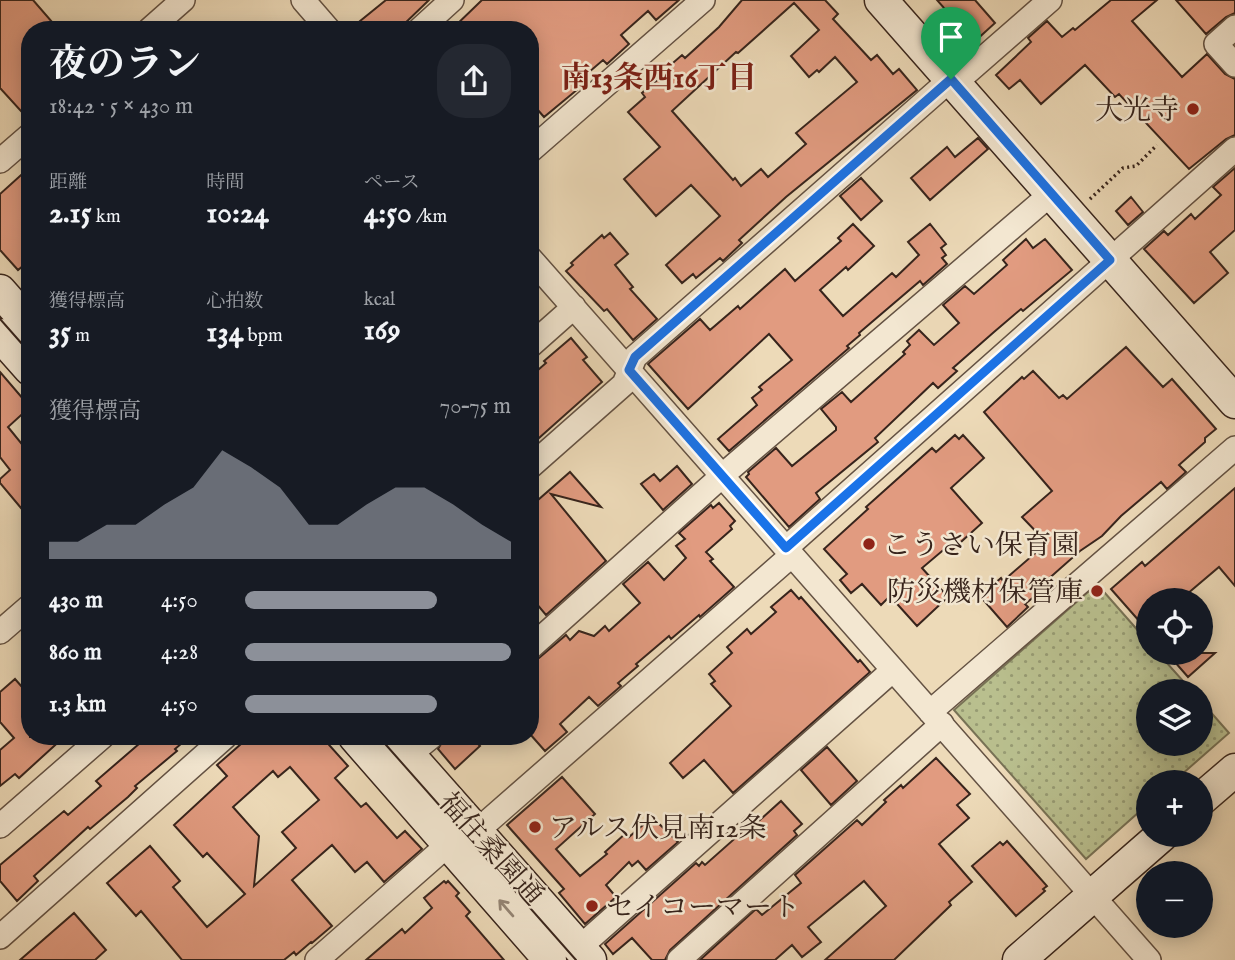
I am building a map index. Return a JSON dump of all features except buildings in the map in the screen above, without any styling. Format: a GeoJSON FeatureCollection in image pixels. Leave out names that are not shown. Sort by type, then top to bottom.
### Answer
{"type":"FeatureCollection","features":[{"type":"Feature","properties":{"kind":"street"},"geometry":{"type":"LineString","coordinates":[[159,21],[183,0]]}},
{"type":"Feature","properties":{"kind":"street"},"geometry":{"type":"LineString","coordinates":[[303,0],[321,21]]}},
{"type":"Feature","properties":{"kind":"street"},"geometry":{"type":"LineString","coordinates":[[429,21],[452,0]]}},
{"type":"Feature","properties":{"kind":"street"},"geometry":{"type":"LineString","coordinates":[[539,143],[703,0]]}},
{"type":"Feature","properties":{"kind":"street"},"geometry":{"type":"LineString","coordinates":[[881,0],[1235,402]]}},
{"type":"Feature","properties":{"kind":"street"},"geometry":{"type":"LineString","coordinates":[[539,459],[624,384],[635,357],[1049,0]]}},
{"type":"Feature","properties":{"kind":"street"},"geometry":{"type":"LineString","coordinates":[[1235,27],[1216,44],[1235,65]]}},
{"type":"Feature","properties":{"kind":"street"},"geometry":{"type":"LineString","coordinates":[[0,161],[21,143]]}},
{"type":"Feature","properties":{"kind":"street"},"geometry":{"type":"LineString","coordinates":[[317,960],[789,552],[1235,149]]}},
{"type":"Feature","properties":{"kind":"street"},"geometry":{"type":"LineString","coordinates":[[539,640],[722,476],[1052,193]]}},
{"type":"Feature","properties":{"kind":"street"},"geometry":{"type":"LineString","coordinates":[[539,268],[1149,960]]}},
{"type":"Feature","properties":{"kind":"street"},"geometry":{"type":"LineString","coordinates":[[539,338],[574,307]]}},
{"type":"Feature","properties":{"kind":"street"},"geometry":{"type":"LineString","coordinates":[[10,318],[21,346]]}},
{"type":"Feature","properties":{"kind":"street"},"geometry":{"type":"LineString","coordinates":[[679,960],[936,718],[1235,449]]}},
{"type":"Feature","properties":{"kind":"street"},"geometry":{"type":"LineString","coordinates":[[0,632],[21,614]]}},
{"type":"Feature","properties":{"kind":"street"},"geometry":{"type":"LineString","coordinates":[[585,954],[893,670]]}},
{"type":"Feature","properties":{"kind":"street"},"geometry":{"type":"LineString","coordinates":[[0,826],[93,745]]}},
{"type":"Feature","properties":{"kind":"street"},"geometry":{"type":"LineString","coordinates":[[0,937],[216,745]]}},
{"type":"Feature","properties":{"kind":"street","name":"福住桑園通"},"geometry":{"type":"LineString","coordinates":[[364,745],[466,833],[585,954]]}},
{"type":"Feature","properties":{"kind":"street","name":"福住桑園通"},"geometry":{"type":"LineString","coordinates":[[412,745],[466,833],[550,960]]}},
{"type":"Feature","properties":{"kind":"street"},"geometry":{"type":"LineString","coordinates":[[1213,789],[1235,770]]}},
{"type":"Feature","properties":{"kind":"street"},"geometry":{"type":"LineString","coordinates":[[1019,960],[1147,847]]}},
{"type":"Feature","properties":{"kind":"path"},"geometry":{"type":"LineString","coordinates":[[1090,199],[1123,168],[1136,166],[1157,145]]}},
{"type":"Feature","properties":{"kind":"green space"},"geometry":{"type":"Polygon","coordinates":[[[1097,584],[1136,628],[1136,665],[1169,665],[1181,679],[1136,679],[1136,756],[1203,756],[1187,770],[1136,770],[1136,815],[1086,859],[954,710],[1097,584]]]}},
{"type":"Feature","properties":{"kind":"green space"},"geometry":{"type":"Polygon","coordinates":[[[1213,715],[1229,733],[1213,747],[1213,715]]]}},
{"type":"Feature","properties":{"kind":"tram line"},"geometry":{"type":"LineString","coordinates":[[0,319],[21,343]]}},
{"type":"Feature","properties":{"kind":"tram line"},"geometry":{"type":"LineString","coordinates":[[386,745],[576,960]]}},
{"type":"Feature","properties":{"kind":"place","name":"大光寺"},"geometry":{"type":"Point","coordinates":[1193,109]}},
{"type":"Feature","properties":{"kind":"place","name":"こうさい保育園"},"geometry":{"type":"Point","coordinates":[869,544]}},
{"type":"Feature","properties":{"kind":"place","name":"防災機材保管庫"},"geometry":{"type":"Point","coordinates":[1097,591]}},
{"type":"Feature","properties":{"kind":"place","name":"アルス伏見南12条"},"geometry":{"type":"Point","coordinates":[535,827]}},
{"type":"Feature","properties":{"kind":"place","name":"セイコーマート"},"geometry":{"type":"Point","coordinates":[592,906]}},
{"type":"Feature","properties":{"kind":"district","name":"南13条西16丁目"},"geometry":{"type":"Point","coordinates":[659,77]}},
{"type":"Feature","properties":{"kind":"route"},"geometry":{"type":"LineString","coordinates":[[951,79],[1110,260],[786,548],[629,370],[635,357],[951,79]]}}]}
